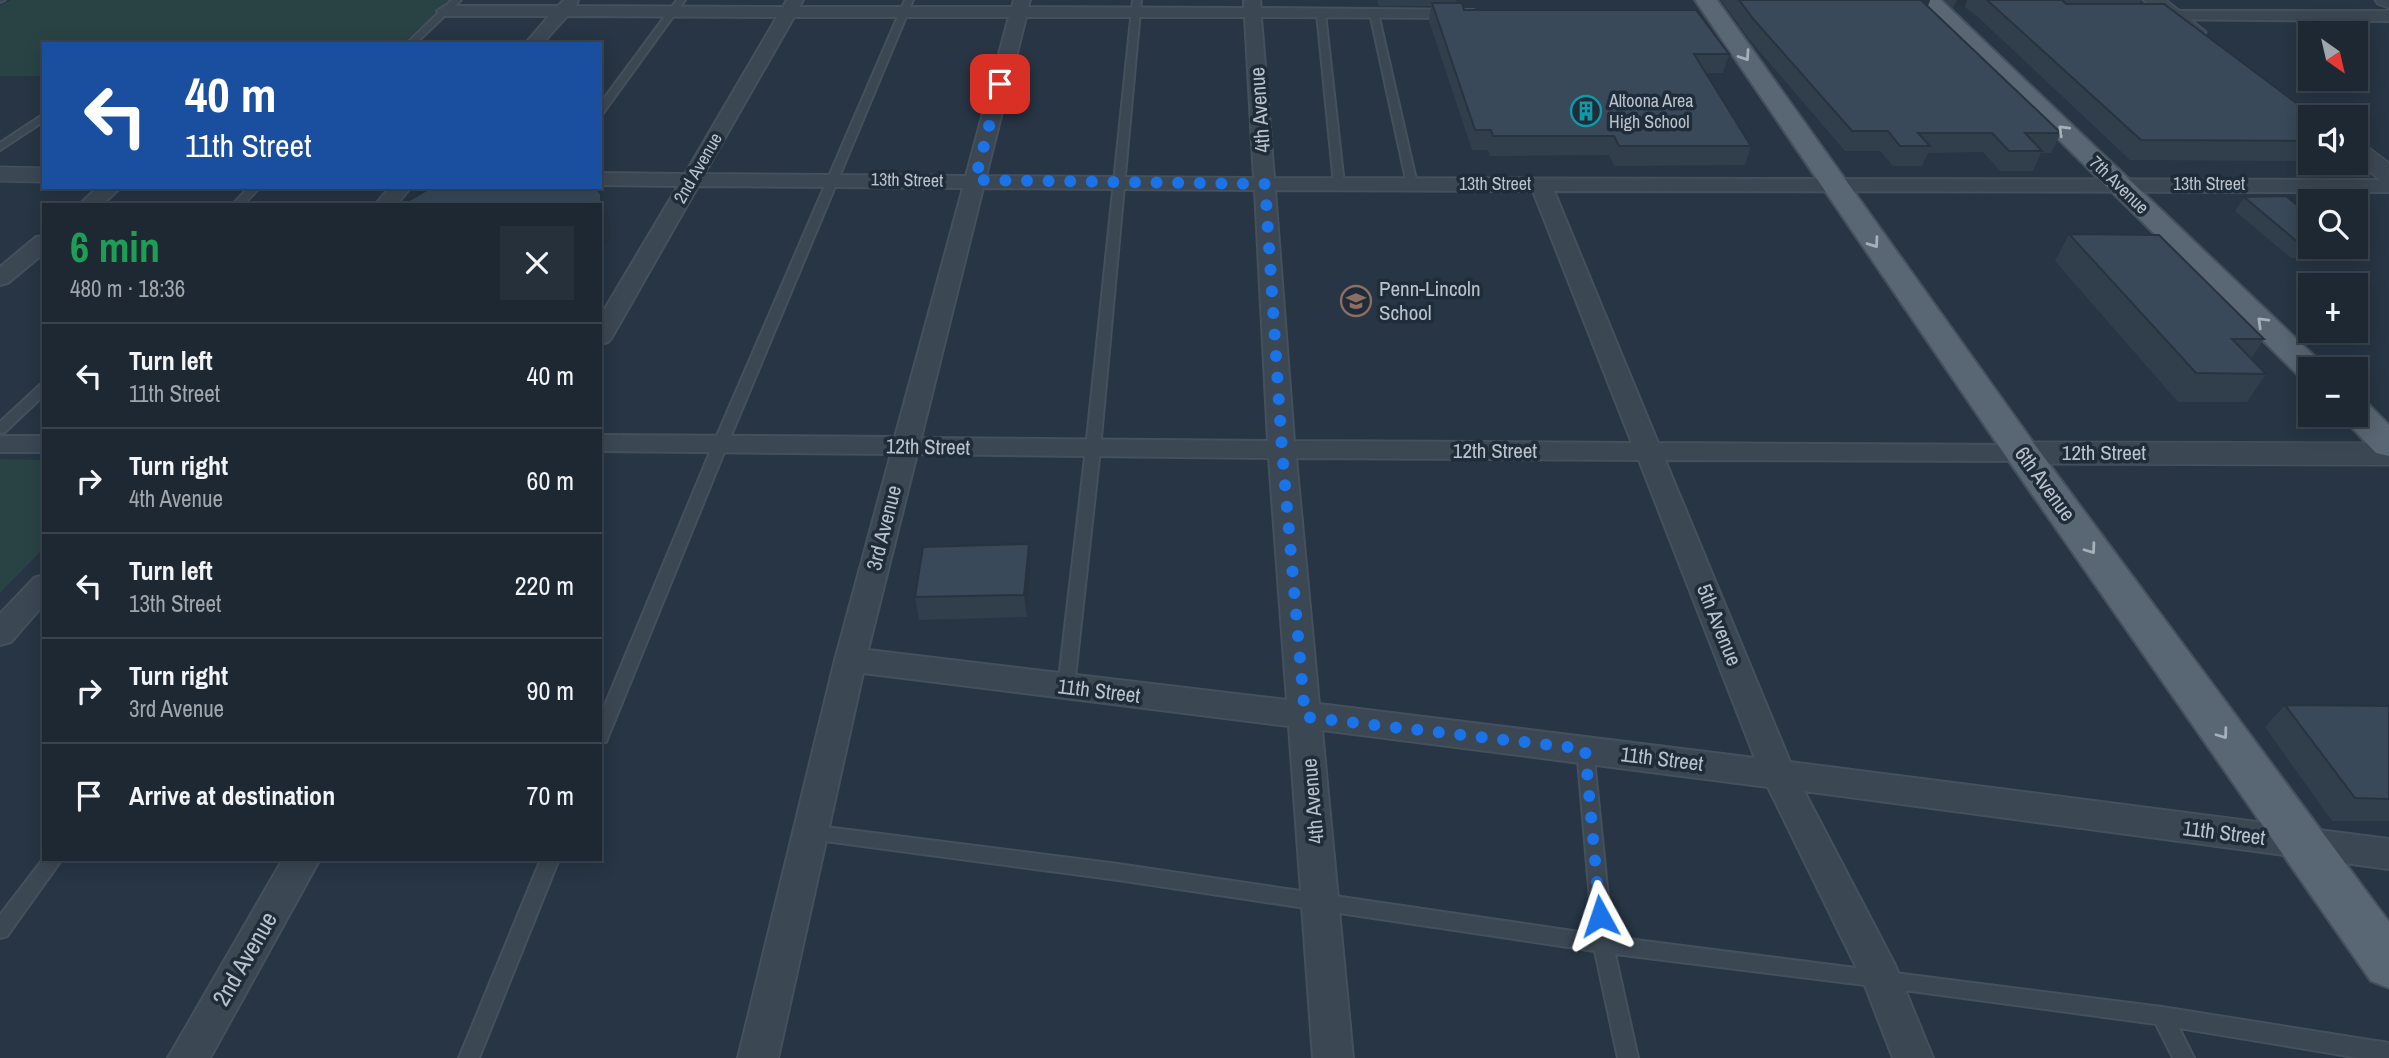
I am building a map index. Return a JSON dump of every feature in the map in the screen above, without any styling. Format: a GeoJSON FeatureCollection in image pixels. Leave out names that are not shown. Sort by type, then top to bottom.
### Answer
{"type":"FeatureCollection","features":[{"type":"Feature","properties":{"kind":"main road","name":"7th Avenue"},"geometry":{"type":"LineString","coordinates":[[1928,0],[2299,357]]}},
{"type":"Feature","properties":{"kind":"main road","name":"6th Avenue"},"geometry":{"type":"LineString","coordinates":[[1704,9],[2389,964]]}},
{"type":"Feature","properties":{"kind":"main road"},"geometry":{"type":"LineString","coordinates":[[2368,424],[2389,445]]}},
{"type":"Feature","properties":{"kind":"street"},"geometry":{"type":"LineString","coordinates":[[2153,0],[2217,47]]}},
{"type":"Feature","properties":{"kind":"street"},"geometry":{"type":"LineString","coordinates":[[451,6],[1253,6],[1321,13],[1483,7]]}},
{"type":"Feature","properties":{"kind":"street"},"geometry":{"type":"LineString","coordinates":[[535,42],[568,6]]}},
{"type":"Feature","properties":{"kind":"street","name":"2nd Avenue"},"geometry":{"type":"LineString","coordinates":[[602,334],[792,6]]}},
{"type":"Feature","properties":{"kind":"street","name":"3rd Avenue"},"geometry":{"type":"LineString","coordinates":[[758,1058],[850,660],[1021,6]]}},
{"type":"Feature","properties":{"kind":"street","name":"4th Avenue"},"geometry":{"type":"LineString","coordinates":[[1253,6],[1282,450],[1333,1058]]}},
{"type":"Feature","properties":{"kind":"street"},"geometry":{"type":"LineString","coordinates":[[2126,16],[2389,16]]}},
{"type":"Feature","properties":{"kind":"street"},"geometry":{"type":"LineString","coordinates":[[2368,159],[2389,175]]}},
{"type":"Feature","properties":{"kind":"street"},"geometry":{"type":"LineString","coordinates":[[0,174],[39,172]]}},
{"type":"Feature","properties":{"kind":"street","name":"13th Street"},"geometry":{"type":"LineString","coordinates":[[602,178],[1265,184],[2389,186]]}},
{"type":"Feature","properties":{"kind":"street","name":"5th Avenue"},"geometry":{"type":"LineString","coordinates":[[1542,184],[1779,775],[1881,978],[1913,1058]]}},
{"type":"Feature","properties":{"kind":"street"},"geometry":{"type":"LineString","coordinates":[[91,203],[109,189]]}},
{"type":"Feature","properties":{"kind":"street"},"geometry":{"type":"LineString","coordinates":[[387,203],[399,189]]}},
{"type":"Feature","properties":{"kind":"street"},"geometry":{"type":"LineString","coordinates":[[0,278],[42,244]]}},
{"type":"Feature","properties":{"kind":"street","name":"12th Street"},"geometry":{"type":"LineString","coordinates":[[602,443],[1094,449],[2389,454]]}},
{"type":"Feature","properties":{"kind":"street"},"geometry":{"type":"LineString","coordinates":[[0,444],[42,444]]}},
{"type":"Feature","properties":{"kind":"street"},"geometry":{"type":"LineString","coordinates":[[0,634],[42,587]]}},
{"type":"Feature","properties":{"kind":"street","name":"11th Street"},"geometry":{"type":"LineString","coordinates":[[850,660],[1585,749],[2389,854]]}},
{"type":"Feature","properties":{"kind":"street","name":"2nd Avenue"},"geometry":{"type":"LineString","coordinates":[[188,1058],[301,861]]}},
{"type":"Feature","properties":{"kind":"lane"},"geometry":{"type":"LineString","coordinates":[[412,42],[451,6]]}},
{"type":"Feature","properties":{"kind":"lane"},"geometry":{"type":"LineString","coordinates":[[602,108],[677,6]]}},
{"type":"Feature","properties":{"kind":"lane"},"geometry":{"type":"LineString","coordinates":[[602,732],[906,6]]}},
{"type":"Feature","properties":{"kind":"lane"},"geometry":{"type":"LineString","coordinates":[[1066,687],[1094,449],[1136,6]]}},
{"type":"Feature","properties":{"kind":"lane"},"geometry":{"type":"LineString","coordinates":[[1321,13],[1339,184]]}},
{"type":"Feature","properties":{"kind":"lane"},"geometry":{"type":"LineString","coordinates":[[1374,13],[1412,184]]}},
{"type":"Feature","properties":{"kind":"lane"},"geometry":{"type":"LineString","coordinates":[[0,147],[42,118]]}},
{"type":"Feature","properties":{"kind":"lane"},"geometry":{"type":"LineString","coordinates":[[239,203],[253,189]]}},
{"type":"Feature","properties":{"kind":"lane"},"geometry":{"type":"LineString","coordinates":[[0,429],[42,390]]}},
{"type":"Feature","properties":{"kind":"lane"},"geometry":{"type":"LineString","coordinates":[[1585,749],[1603,944],[1628,1058]]}},
{"type":"Feature","properties":{"kind":"lane"},"geometry":{"type":"LineString","coordinates":[[810,832],[1118,872],[1603,944],[2162,1016],[2389,1053]]}},
{"type":"Feature","properties":{"kind":"lane"},"geometry":{"type":"LineString","coordinates":[[0,930],[52,861]]}},
{"type":"Feature","properties":{"kind":"lane"},"geometry":{"type":"LineString","coordinates":[[469,1058],[549,861]]}},
{"type":"Feature","properties":{"kind":"lane"},"geometry":{"type":"LineString","coordinates":[[2162,1016],[2184,1058]]}},
{"type":"Feature","properties":{"kind":"green space"},"geometry":{"type":"Polygon","coordinates":[[[11,0],[450,0],[404,42],[42,42],[42,76],[0,76],[0,6],[11,0]]]}},
{"type":"Feature","properties":{"kind":"green space"},"geometry":{"type":"Polygon","coordinates":[[[0,459],[42,460],[42,550],[0,593],[0,459]]]}},
{"type":"Feature","properties":{"kind":"building"},"geometry":{"type":"Polygon","coordinates":[[[1739,0],[1921,0],[2061,133],[2025,133],[2042,151],[2009,151],[1992,133],[1918,133],[1930,146],[1900,146],[1888,131],[1852,131],[1739,0]]]}},
{"type":"Feature","properties":{"kind":"building"},"geometry":{"type":"Polygon","coordinates":[[[1987,0],[2062,0],[2066,4],[2164,4],[2299,105],[2298,141],[2141,140],[1987,0]]]}},
{"type":"Feature","properties":{"kind":"building"},"geometry":{"type":"Polygon","coordinates":[[[1432,3],[1462,3],[1464,10],[1696,10],[1729,54],[1694,54],[1751,146],[1619,146],[1614,136],[1493,136],[1491,130],[1475,130],[1432,3]]]}},
{"type":"Feature","properties":{"kind":"building"},"geometry":{"type":"Polygon","coordinates":[[[597,189],[601,194],[601,203],[404,203],[427,190],[597,189]]]}},
{"type":"Feature","properties":{"kind":"building"},"geometry":{"type":"Polygon","coordinates":[[[2286,196],[2298,206],[2298,242],[2244,197],[2286,196]]]}},
{"type":"Feature","properties":{"kind":"building"},"geometry":{"type":"Polygon","coordinates":[[[2069,234],[2159,235],[2264,339],[2232,339],[2266,374],[2196,373],[2069,234]]]}},
{"type":"Feature","properties":{"kind":"building"},"geometry":{"type":"Polygon","coordinates":[[[1029,544],[1024,595],[915,597],[923,547],[1029,544]]]}},
{"type":"Feature","properties":{"kind":"building"},"geometry":{"type":"Polygon","coordinates":[[[2285,705],[2389,706],[2389,799],[2355,798],[2285,705]]]}},
{"type":"Feature","properties":{"kind":"place","name":"Altoona Area High School"},"geometry":{"type":"Point","coordinates":[1586,111]}},
{"type":"Feature","properties":{"kind":"place","name":"Penn-Lincoln School"},"geometry":{"type":"Point","coordinates":[1356,301]}},
{"type":"Feature","properties":{"kind":"route"},"geometry":{"type":"LineString","coordinates":[[1000,84],[975,180],[1265,184],[1282,450],[1305,717],[1585,749],[1600,916]]}}]}
